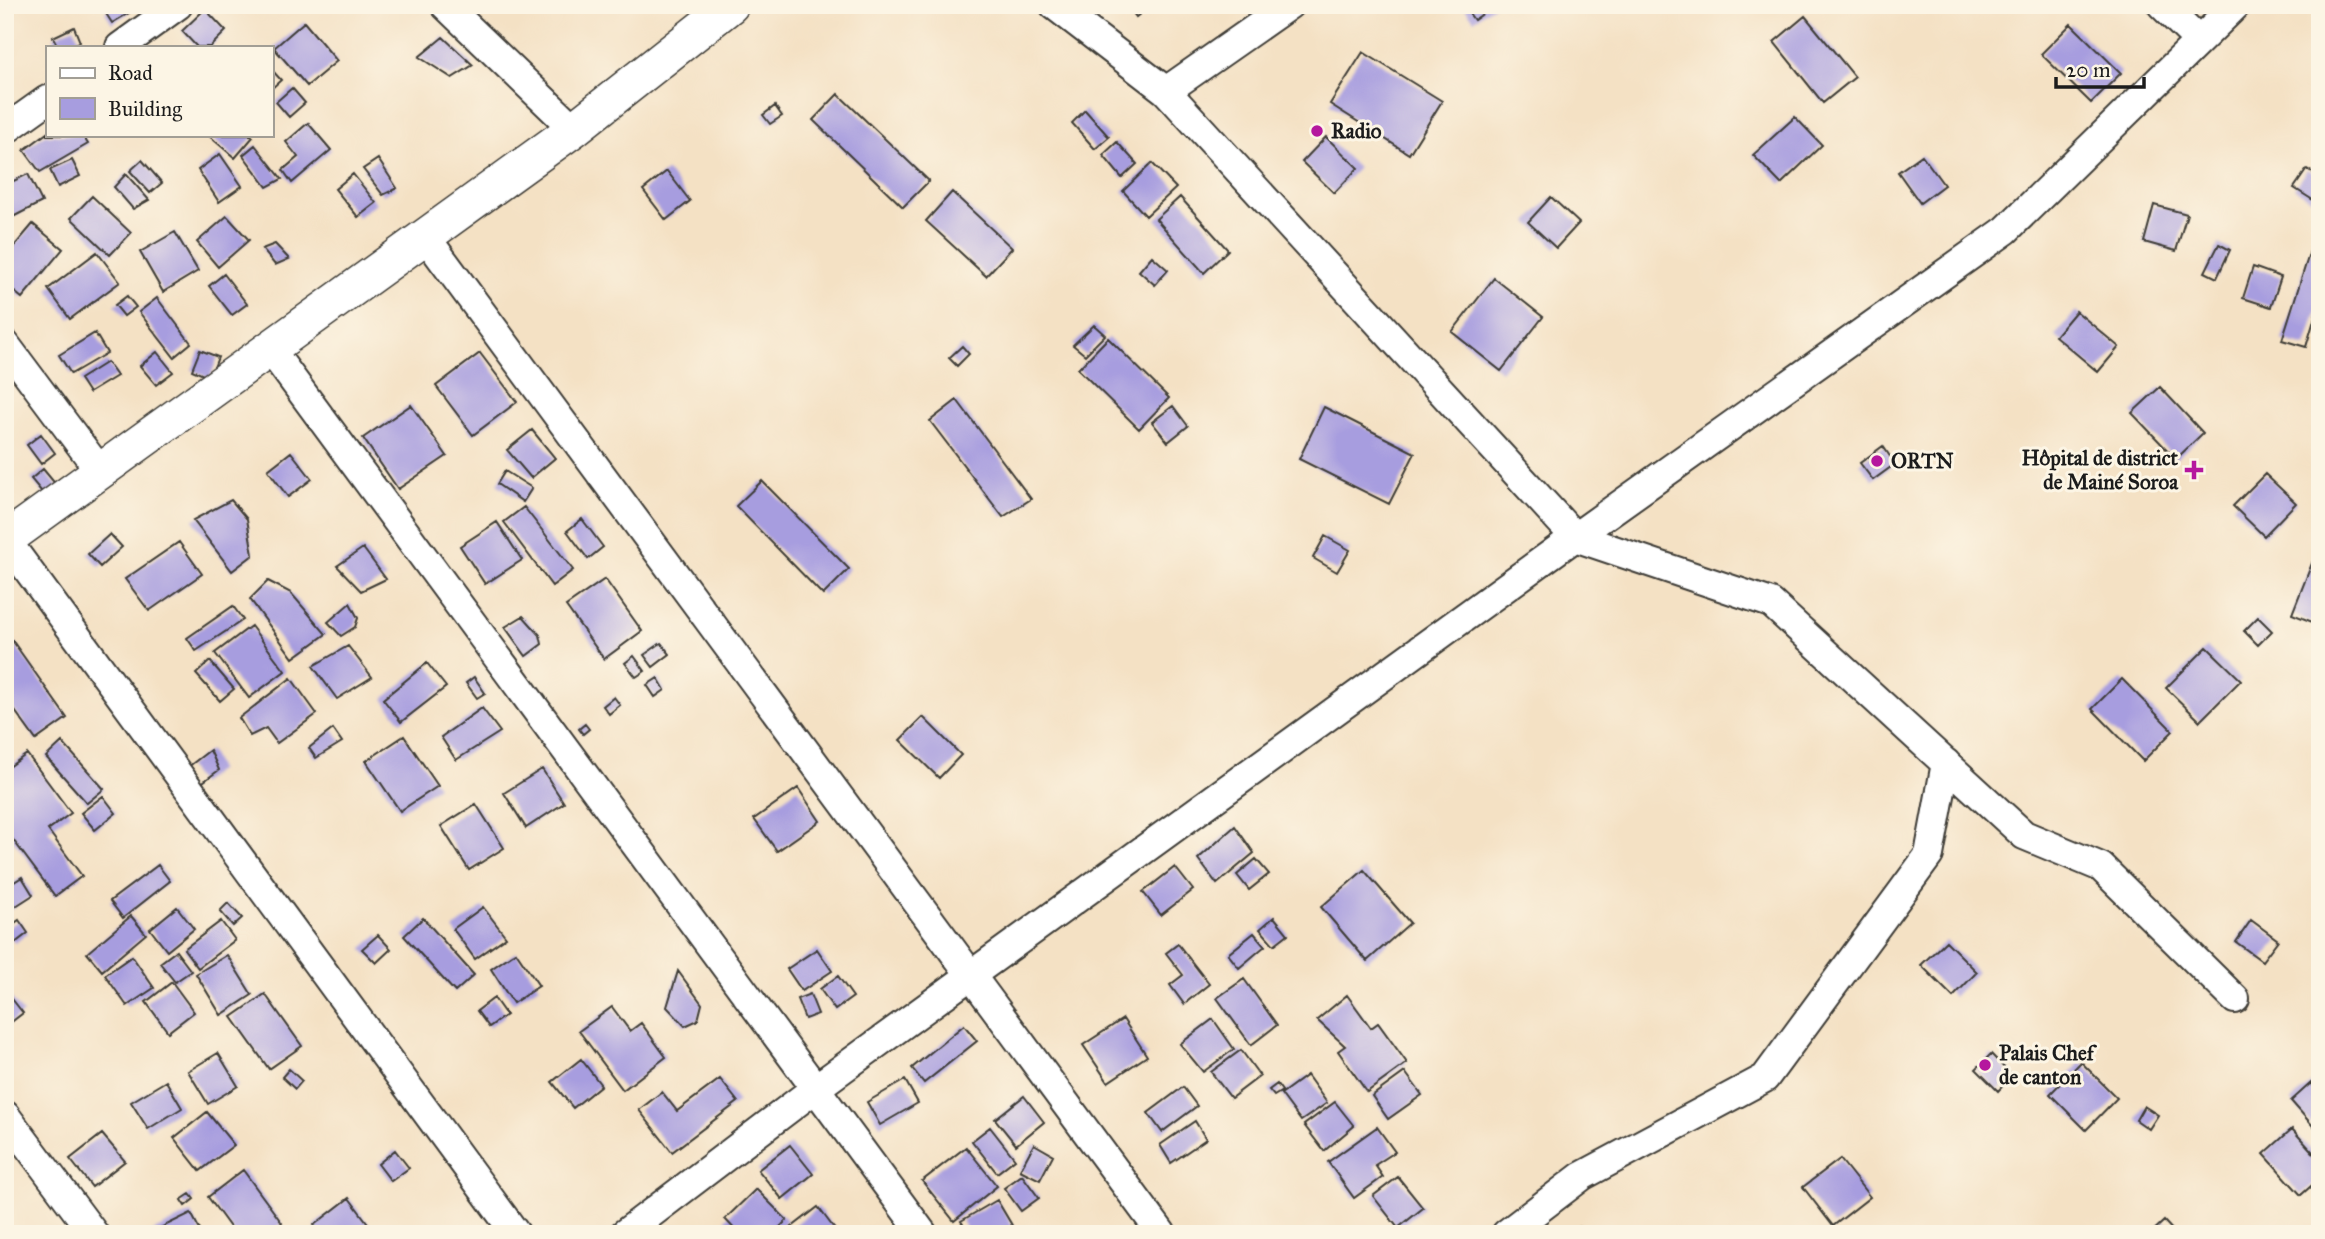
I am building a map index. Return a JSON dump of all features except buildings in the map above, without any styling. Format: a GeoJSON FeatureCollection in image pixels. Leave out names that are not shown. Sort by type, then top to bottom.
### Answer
{"type":"FeatureCollection","features":[{"type":"Feature","properties":{"kind":"street"},"geometry":{"type":"LineString","coordinates":[[121,46],[178,5]]}},
{"type":"Feature","properties":{"kind":"street"},"geometry":{"type":"LineString","coordinates":[[445,5],[573,129]]}},
{"type":"Feature","properties":{"kind":"street"},"geometry":{"type":"LineString","coordinates":[[516,1234],[5,540],[573,129],[731,5]]}},
{"type":"Feature","properties":{"kind":"street"},"geometry":{"type":"LineString","coordinates":[[1054,5],[1166,91],[1576,537],[1771,603],[2024,835],[2101,867],[2235,999]]}},
{"type":"Feature","properties":{"kind":"street"},"geometry":{"type":"LineString","coordinates":[[1166,91],[1289,5]]}},
{"type":"Feature","properties":{"kind":"street"},"geometry":{"type":"LineString","coordinates":[[2162,5],[2199,41]]}},
{"type":"Feature","properties":{"kind":"street"},"geometry":{"type":"LineString","coordinates":[[624,1234],[816,1088],[971,975],[2006,230],[2236,5]]}},
{"type":"Feature","properties":{"kind":"street"},"geometry":{"type":"LineString","coordinates":[[5,130],[46,101]]}},
{"type":"Feature","properties":{"kind":"street"},"geometry":{"type":"LineString","coordinates":[[425,236],[1162,1234]]}},
{"type":"Feature","properties":{"kind":"street"},"geometry":{"type":"LineString","coordinates":[[5,344],[100,471]]}},
{"type":"Feature","properties":{"kind":"street"},"geometry":{"type":"LineString","coordinates":[[270,349],[923,1234]]}},
{"type":"Feature","properties":{"kind":"street"},"geometry":{"type":"LineString","coordinates":[[1506,1234],[1582,1176],[1765,1078],[1929,855],[1946,763]]}},
{"type":"Feature","properties":{"kind":"street"},"geometry":{"type":"LineString","coordinates":[[5,1115],[94,1234]]}},
{"type":"Feature","properties":{"kind":"place","name":"Radio"},"geometry":{"type":"Point","coordinates":[1317,131]}},
{"type":"Feature","properties":{"kind":"place","name":"ORTN"},"geometry":{"type":"Point","coordinates":[1877,461]}},
{"type":"Feature","properties":{"kind":"place","name":"Hôpital de district de Mainé Soroa"},"geometry":{"type":"Point","coordinates":[2194,470]}},
{"type":"Feature","properties":{"kind":"place","name":"Palais Chef de canton"},"geometry":{"type":"Point","coordinates":[1985,1065]}}]}
